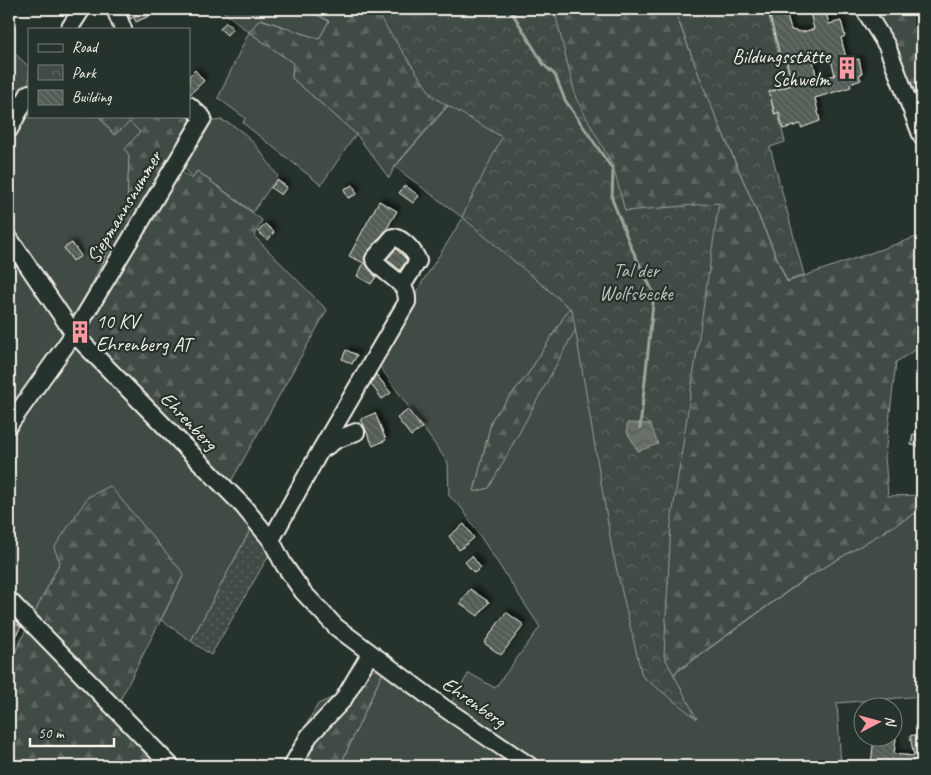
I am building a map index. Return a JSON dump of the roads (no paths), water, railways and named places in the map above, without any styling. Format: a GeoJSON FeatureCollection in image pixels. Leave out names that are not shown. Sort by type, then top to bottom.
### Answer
{"type":"FeatureCollection","features":[{"type":"Feature","properties":{"kind":"street"},"geometry":{"type":"LineString","coordinates":[[70,28],[82,9]]}},
{"type":"Feature","properties":{"kind":"street"},"geometry":{"type":"LineString","coordinates":[[115,9],[123,28]]}},
{"type":"Feature","properties":{"kind":"street"},"geometry":{"type":"LineString","coordinates":[[864,9],[888,46],[922,137]]}},
{"type":"Feature","properties":{"kind":"street"},"geometry":{"type":"LineString","coordinates":[[9,130],[28,95]]}},
{"type":"Feature","properties":{"kind":"street","name":"Siepmannsnummer"},"geometry":{"type":"LineString","coordinates":[[74,334],[203,118],[190,106]]}},
{"type":"Feature","properties":{"kind":"street","name":"Ehrenberg"},"geometry":{"type":"LineString","coordinates":[[9,238],[74,334],[243,506],[272,540],[284,565],[303,592],[336,627],[370,654],[530,766]]}},
{"type":"Feature","properties":{"kind":"street"},"geometry":{"type":"LineString","coordinates":[[272,540],[320,451],[407,302],[408,297],[402,286]]}},
{"type":"Feature","properties":{"kind":"street"},"geometry":{"type":"LineString","coordinates":[[9,425],[74,334]]}},
{"type":"Feature","properties":{"kind":"street"},"geometry":{"type":"LineString","coordinates":[[320,451],[336,440],[356,432]]}},
{"type":"Feature","properties":{"kind":"street"},"geometry":{"type":"LineString","coordinates":[[9,600],[171,766]]}},
{"type":"Feature","properties":{"kind":"street"},"geometry":{"type":"LineString","coordinates":[[292,766],[309,736],[343,700],[370,654]]}},
{"type":"Feature","properties":{"kind":"water"},"geometry":{"type":"Polygon","coordinates":[[[627,423],[650,424],[658,444],[638,451],[627,432],[627,423]]]}},
{"type":"Feature","properties":{"kind":"waterway"},"geometry":{"type":"LineString","coordinates":[[510,9],[544,65],[555,75],[565,100],[613,170],[612,199],[631,247],[654,294],[640,428]]}},
{"type":"Feature","properties":{"kind":"place","name":"Bildungsstätte Schwelm"},"geometry":{"type":"Point","coordinates":[847,68]}},
{"type":"Feature","properties":{"kind":"place","name":"10 KV Ehrenberg AT"},"geometry":{"type":"Point","coordinates":[80,332]}},
{"type":"Feature","properties":{"kind":"park label","name":"Tal der Wolfsbecke"},"geometry":{"type":"Point","coordinates":[636,282]}}]}
